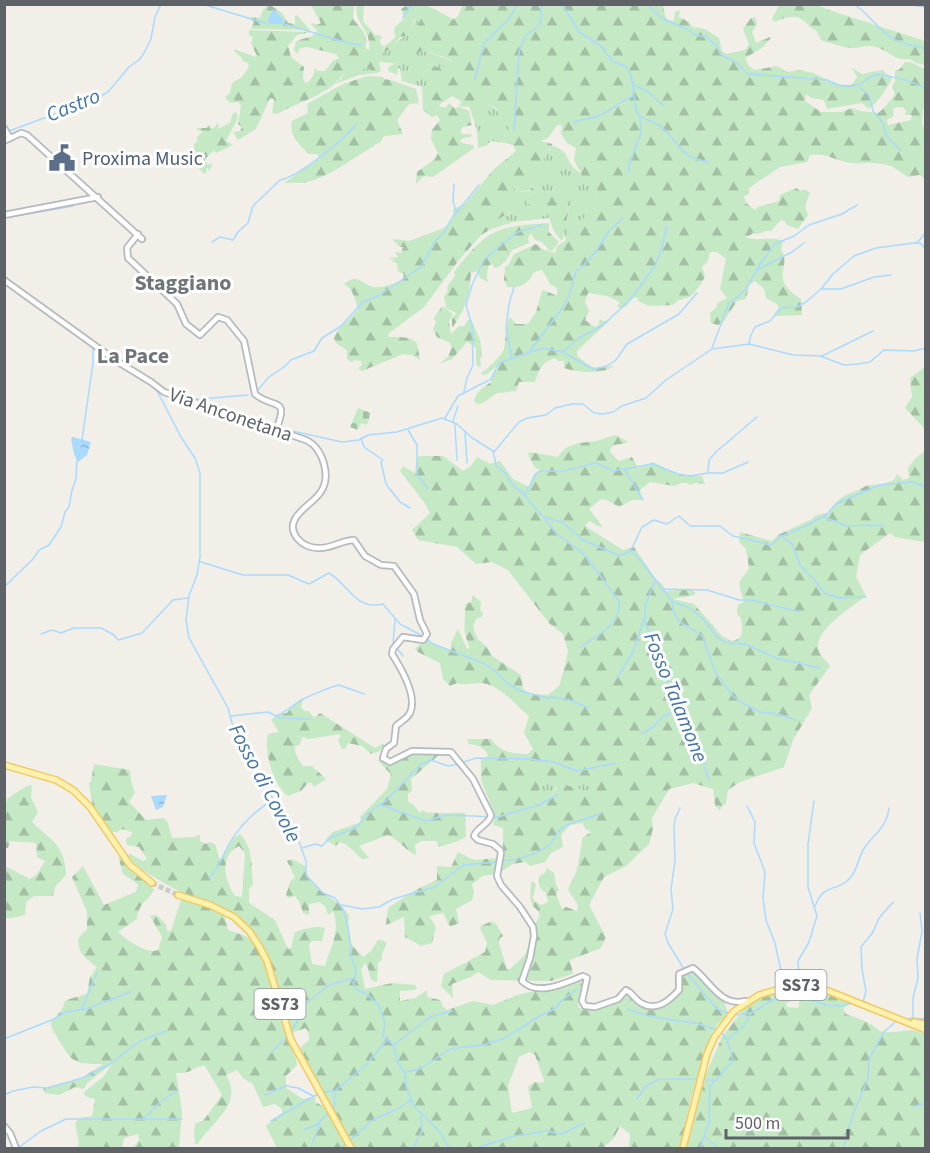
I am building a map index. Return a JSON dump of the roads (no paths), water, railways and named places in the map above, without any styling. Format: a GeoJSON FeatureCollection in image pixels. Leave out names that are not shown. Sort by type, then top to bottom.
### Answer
{"type":"FeatureCollection","features":[{"type":"Feature","properties":{"kind":"main road"},"geometry":{"type":"LineString","coordinates":[[4,128],[7,140],[21,133],[27,135],[98,197],[136,236],[127,248],[128,258],[177,304],[189,327],[200,335],[218,316],[227,320],[244,341],[257,396],[281,407],[282,414],[277,428]]}},
{"type":"Feature","properties":{"kind":"main road"},"geometry":{"type":"LineString","coordinates":[[4,215],[98,197]]}},
{"type":"Feature","properties":{"kind":"main road","name":"Via Anconetana"},"geometry":{"type":"LineString","coordinates":[[4,280],[166,393],[277,428],[313,443],[323,460],[325,474],[321,493],[298,513],[295,519],[295,534],[304,544],[318,549],[354,540],[369,559],[381,565],[394,566],[414,594],[426,637],[421,640],[403,638],[394,648],[392,654],[402,668],[412,706],[405,720],[396,726],[394,743],[386,749],[384,758],[390,762],[412,751],[451,752],[478,788],[491,817],[476,831],[474,836],[478,840],[497,846],[501,853],[497,876],[501,885],[533,927],[534,936],[530,957],[522,977],[525,984],[547,988],[586,976],[582,1001],[585,1006],[594,1007],[618,999],[626,990],[630,991],[641,1003],[655,1006],[663,1005],[680,990],[679,974],[689,969],[696,970],[711,987],[732,1004]]}},
{"type":"Feature","properties":{"kind":"main road"},"geometry":{"type":"LineString","coordinates":[[4,765],[56,780],[73,790],[90,807],[130,865],[152,883]]}},
{"type":"Feature","properties":{"kind":"main road","name":"SS73"},"geometry":{"type":"LineString","coordinates":[[178,895],[210,905],[234,917],[249,931],[267,961],[291,1040],[351,1149]]}},
{"type":"Feature","properties":{"kind":"main road","name":"SS73"},"geometry":{"type":"LineString","coordinates":[[683,1149],[707,1054],[714,1038],[728,1017],[732,1004],[747,1001],[774,989],[795,985],[826,989],[926,1030]]}},
{"type":"Feature","properties":{"kind":"main road","name":"SS73"},"geometry":{"type":"LineString","coordinates":[[856,1001],[926,1024]]}},
{"type":"Feature","properties":{"kind":"main road"},"geometry":{"type":"LineString","coordinates":[[4,1126],[10,1133],[16,1149]]}},
{"type":"Feature","properties":{"kind":"water"},"geometry":{"type":"Polygon","coordinates":[[[273,9],[283,19],[283,24],[269,24],[268,19],[273,9]]]}},
{"type":"Feature","properties":{"kind":"water"},"geometry":{"type":"Polygon","coordinates":[[[73,437],[91,442],[87,455],[78,462],[71,439],[73,437]]]}},
{"type":"Feature","properties":{"kind":"water"},"geometry":{"type":"Polygon","coordinates":[[[167,795],[163,807],[156,810],[151,796],[167,795]]]}},
{"type":"Feature","properties":{"kind":"waterway","name":"Castro"},"geometry":{"type":"LineString","coordinates":[[9,131],[93,100],[108,92],[144,53],[151,39],[155,17],[161,4]]}},
{"type":"Feature","properties":{"kind":"waterway"},"geometry":{"type":"LineString","coordinates":[[202,4],[268,24]]}},
{"type":"Feature","properties":{"kind":"waterway"},"geometry":{"type":"LineString","coordinates":[[403,18],[412,4]]}},
{"type":"Feature","properties":{"kind":"waterway"},"geometry":{"type":"LineString","coordinates":[[475,79],[484,43],[510,18],[517,4]]}},
{"type":"Feature","properties":{"kind":"waterway"},"geometry":{"type":"LineString","coordinates":[[514,131],[519,51],[526,35],[538,27],[541,20],[541,4]]}},
{"type":"Feature","properties":{"kind":"waterway"},"geometry":{"type":"LineString","coordinates":[[562,4],[579,32],[601,46],[612,61],[627,67],[632,79],[638,115],[660,126],[691,157],[709,162]]}},
{"type":"Feature","properties":{"kind":"waterway"},"geometry":{"type":"LineString","coordinates":[[649,4],[653,11],[665,20],[695,35],[707,37],[721,55],[736,62],[748,74],[827,80],[850,86],[859,84],[873,75],[881,75],[926,88]]}},
{"type":"Feature","properties":{"kind":"waterway"},"geometry":{"type":"LineString","coordinates":[[854,4],[894,39],[926,49]]}},
{"type":"Feature","properties":{"kind":"waterway"},"geometry":{"type":"LineString","coordinates":[[903,4],[926,7]]}},
{"type":"Feature","properties":{"kind":"waterway"},"geometry":{"type":"LineString","coordinates":[[281,23],[361,45]]}},
{"type":"Feature","properties":{"kind":"waterway"},"geometry":{"type":"LineString","coordinates":[[633,85],[647,91],[664,106]]}},
{"type":"Feature","properties":{"kind":"waterway"},"geometry":{"type":"LineString","coordinates":[[859,87],[869,95],[873,111],[883,123],[886,135],[901,151]]}},
{"type":"Feature","properties":{"kind":"waterway"},"geometry":{"type":"LineString","coordinates":[[573,123],[602,114],[633,96]]}},
{"type":"Feature","properties":{"kind":"waterway"},"geometry":{"type":"LineString","coordinates":[[629,173],[629,166],[641,133],[640,116]]}},
{"type":"Feature","properties":{"kind":"waterway"},"geometry":{"type":"LineString","coordinates":[[212,242],[220,237],[233,240],[248,223],[253,206],[280,180],[298,172],[320,157],[356,124]]}},
{"type":"Feature","properties":{"kind":"waterway"},"geometry":{"type":"LineString","coordinates":[[454,184],[453,201],[456,211]]}},
{"type":"Feature","properties":{"kind":"waterway"},"geometry":{"type":"LineString","coordinates":[[257,391],[269,377],[291,360],[314,351],[322,338],[341,326],[363,302],[378,296],[421,267],[435,241],[443,234],[452,218],[479,185]]}},
{"type":"Feature","properties":{"kind":"waterway"},"geometry":{"type":"LineString","coordinates":[[712,348],[729,303],[748,286],[759,265],[775,244],[794,236],[809,225],[842,214],[857,205]]}},
{"type":"Feature","properties":{"kind":"waterway"},"geometry":{"type":"LineString","coordinates":[[4,218],[73,206]]}},
{"type":"Feature","properties":{"kind":"waterway"},"geometry":{"type":"LineString","coordinates":[[530,351],[563,307],[569,296],[576,271],[583,266],[609,231],[623,218]]}},
{"type":"Feature","properties":{"kind":"waterway"},"geometry":{"type":"LineString","coordinates":[[464,392],[473,365],[472,326],[466,305],[472,285],[484,260],[496,249],[518,232],[542,225]]}},
{"type":"Feature","properties":{"kind":"waterway"},"geometry":{"type":"LineString","coordinates":[[564,351],[579,338],[603,325],[630,300],[654,267],[667,226]]}},
{"type":"Feature","properties":{"kind":"waterway"},"geometry":{"type":"LineString","coordinates":[[749,343],[755,327],[770,321],[781,308],[797,307],[806,302],[854,256],[876,248],[918,242],[926,232]]}},
{"type":"Feature","properties":{"kind":"waterway"},"geometry":{"type":"LineString","coordinates":[[757,270],[792,252],[804,243]]}},
{"type":"Feature","properties":{"kind":"waterway"},"geometry":{"type":"LineString","coordinates":[[916,243],[920,243],[926,249]]}},
{"type":"Feature","properties":{"kind":"waterway"},"geometry":{"type":"LineString","coordinates":[[822,289],[841,289],[874,277],[891,275]]}},
{"type":"Feature","properties":{"kind":"waterway"},"geometry":{"type":"LineString","coordinates":[[512,359],[506,327],[514,287]]}},
{"type":"Feature","properties":{"kind":"waterway"},"geometry":{"type":"LineString","coordinates":[[14,290],[35,305]]}},
{"type":"Feature","properties":{"kind":"waterway"},"geometry":{"type":"LineString","coordinates":[[445,418],[458,396],[491,379],[499,363],[539,349],[563,352],[594,369],[607,366],[616,360],[627,344],[679,314],[697,293]]}},
{"type":"Feature","properties":{"kind":"waterway"},"geometry":{"type":"LineString","coordinates":[[56,320],[66,327]]}},
{"type":"Feature","properties":{"kind":"waterway"},"geometry":{"type":"LineString","coordinates":[[494,452],[519,422],[527,418],[546,415],[555,408],[572,404],[583,404],[594,413],[613,412],[622,406],[646,398],[666,380],[712,349],[749,344],[793,355],[822,356],[873,331]]}},
{"type":"Feature","properties":{"kind":"waterway"},"geometry":{"type":"LineString","coordinates":[[82,440],[93,363],[93,347]]}},
{"type":"Feature","properties":{"kind":"waterway"},"geometry":{"type":"LineString","coordinates":[[820,356],[844,365],[858,364],[870,362],[884,350],[914,351],[926,348]]}},
{"type":"Feature","properties":{"kind":"waterway","name":"Fosso di Covole"},"geometry":{"type":"LineString","coordinates":[[156,389],[181,437],[195,458],[200,473],[200,557],[197,575],[189,596],[186,620],[189,638],[228,708],[235,734],[251,757],[282,816],[299,842],[306,861],[306,875],[323,893],[335,898],[343,909],[356,969],[353,983],[356,989],[369,996],[379,1006],[385,1023],[383,1037],[393,1043],[397,1061],[405,1074],[407,1090],[413,1105],[440,1132],[449,1148]]}},
{"type":"Feature","properties":{"kind":"waterway"},"geometry":{"type":"LineString","coordinates":[[163,389],[223,407],[275,427]]}},
{"type":"Feature","properties":{"kind":"waterway"},"geometry":{"type":"LineString","coordinates":[[200,399],[248,395]]}},
{"type":"Feature","properties":{"kind":"waterway"},"geometry":{"type":"LineString","coordinates":[[453,421],[458,406]]}},
{"type":"Feature","properties":{"kind":"waterway"},"geometry":{"type":"LineString","coordinates":[[708,472],[709,460],[716,452],[757,417]]}},
{"type":"Feature","properties":{"kind":"waterway"},"geometry":{"type":"LineString","coordinates":[[279,428],[342,442],[359,440],[368,435],[397,432],[442,418],[457,424],[471,437],[493,451],[496,465],[543,517],[562,522],[583,540],[620,556],[630,551]]}},
{"type":"Feature","properties":{"kind":"waterway"},"geometry":{"type":"LineString","coordinates":[[455,425],[457,460]]}},
{"type":"Feature","properties":{"kind":"waterway"},"geometry":{"type":"LineString","coordinates":[[408,430],[417,445],[417,474],[428,489]]}},
{"type":"Feature","properties":{"kind":"waterway"},"geometry":{"type":"LineString","coordinates":[[465,431],[467,463]]}},
{"type":"Feature","properties":{"kind":"waterway"},"geometry":{"type":"LineString","coordinates":[[361,438],[364,447],[383,460],[381,462],[386,484],[400,502],[410,508]]}},
{"type":"Feature","properties":{"kind":"waterway"},"geometry":{"type":"LineString","coordinates":[[4,587],[33,559],[39,550],[49,545],[61,527],[76,479],[77,459]]}},
{"type":"Feature","properties":{"kind":"waterway"},"geometry":{"type":"LineString","coordinates":[[525,495],[535,475],[541,471],[564,471],[596,463],[614,471],[652,464],[690,476],[723,473],[748,462]]}},
{"type":"Feature","properties":{"kind":"waterway"},"geometry":{"type":"LineString","coordinates":[[625,470],[643,500]]}},
{"type":"Feature","properties":{"kind":"waterway"},"geometry":{"type":"LineString","coordinates":[[631,550],[642,527],[654,520],[667,524],[679,516],[690,526],[720,526],[733,536],[771,545],[780,537],[827,514],[836,504],[880,485],[912,482],[926,487]]}},
{"type":"Feature","properties":{"kind":"waterway"},"geometry":{"type":"LineString","coordinates":[[824,517],[847,526],[882,525]]}},
{"type":"Feature","properties":{"kind":"waterway"},"geometry":{"type":"LineString","coordinates":[[545,520],[557,534],[585,555],[619,601],[619,609],[613,623],[580,647]]}},
{"type":"Feature","properties":{"kind":"waterway"},"geometry":{"type":"LineString","coordinates":[[782,536],[792,544],[800,565],[824,593],[840,598],[866,597]]}},
{"type":"Feature","properties":{"kind":"waterway"},"geometry":{"type":"LineString","coordinates":[[630,551],[672,601]]}},
{"type":"Feature","properties":{"kind":"waterway"},"geometry":{"type":"LineString","coordinates":[[201,562],[243,575],[288,575],[309,584],[329,573],[359,601],[366,604],[383,604],[400,624],[433,644],[483,663],[508,684],[521,691],[547,698],[569,700],[589,708]]}},
{"type":"Feature","properties":{"kind":"waterway","name":"Fosso Talamone"},"geometry":{"type":"LineString","coordinates":[[655,581],[645,605],[645,622],[675,704],[700,746],[709,780]]}},
{"type":"Feature","properties":{"kind":"waterway"},"geometry":{"type":"LineString","coordinates":[[661,589],[707,590],[739,600],[751,600],[800,612]]}},
{"type":"Feature","properties":{"kind":"waterway"},"geometry":{"type":"LineString","coordinates":[[41,634],[52,630],[61,633],[74,628],[101,628],[118,640],[142,633],[173,600],[188,598]]}},
{"type":"Feature","properties":{"kind":"waterway"},"geometry":{"type":"LineString","coordinates":[[672,601],[673,609],[679,620],[703,637],[715,672],[733,696],[760,712],[778,714],[796,720]]}},
{"type":"Feature","properties":{"kind":"waterway"},"geometry":{"type":"LineString","coordinates":[[673,602],[690,608],[704,620],[717,637],[727,643],[745,644],[776,658],[820,668]]}},
{"type":"Feature","properties":{"kind":"waterway"},"geometry":{"type":"LineString","coordinates":[[395,619],[393,644],[403,656]]}},
{"type":"Feature","properties":{"kind":"waterway"},"geometry":{"type":"LineString","coordinates":[[617,678],[633,652],[644,619]]}},
{"type":"Feature","properties":{"kind":"waterway"},"geometry":{"type":"LineString","coordinates":[[276,716],[303,699],[339,685],[364,694]]}},
{"type":"Feature","properties":{"kind":"waterway"},"geometry":{"type":"LineString","coordinates":[[642,734],[664,716],[677,710]]}},
{"type":"Feature","properties":{"kind":"waterway"},"geometry":{"type":"LineString","coordinates":[[231,716],[268,712],[280,718],[310,719]]}},
{"type":"Feature","properties":{"kind":"waterway"},"geometry":{"type":"LineString","coordinates":[[464,762],[476,758],[529,759],[553,762],[577,771],[616,763]]}},
{"type":"Feature","properties":{"kind":"waterway"},"geometry":{"type":"LineString","coordinates":[[302,848],[315,844],[322,846],[331,837],[356,828],[367,814],[387,800],[420,765],[431,760],[448,766],[459,764]]}},
{"type":"Feature","properties":{"kind":"waterway"},"geometry":{"type":"LineString","coordinates":[[381,805],[426,821],[446,815],[498,817],[539,805],[557,795]]}},
{"type":"Feature","properties":{"kind":"waterway"},"geometry":{"type":"LineString","coordinates":[[209,878],[240,828],[255,812],[274,799]]}},
{"type":"Feature","properties":{"kind":"waterway"},"geometry":{"type":"LineString","coordinates":[[800,984],[798,961],[809,942],[817,916],[808,887],[808,844],[814,801]]}},
{"type":"Feature","properties":{"kind":"waterway"},"geometry":{"type":"LineString","coordinates":[[747,806],[755,822],[754,843],[765,872],[763,898],[766,920],[775,943],[784,985]]}},
{"type":"Feature","properties":{"kind":"waterway"},"geometry":{"type":"LineString","coordinates":[[680,808],[674,827],[675,861],[671,889],[673,909],[665,934],[684,969]]}},
{"type":"Feature","properties":{"kind":"waterway"},"geometry":{"type":"LineString","coordinates":[[815,906],[822,894],[851,877],[865,847],[883,825],[889,808]]}},
{"type":"Feature","properties":{"kind":"waterway"},"geometry":{"type":"LineString","coordinates":[[501,860],[520,858],[541,851],[552,842],[562,828],[601,814]]}},
{"type":"Feature","properties":{"kind":"waterway"},"geometry":{"type":"LineString","coordinates":[[342,905],[362,909],[379,907],[393,899],[435,887],[463,865],[498,862]]}},
{"type":"Feature","properties":{"kind":"waterway"},"geometry":{"type":"LineString","coordinates":[[863,1002],[866,991],[861,947],[873,932],[879,918],[893,902]]}},
{"type":"Feature","properties":{"kind":"waterway"},"geometry":{"type":"LineString","coordinates":[[913,1017],[913,998],[918,978],[917,959],[922,931],[920,913]]}},
{"type":"Feature","properties":{"kind":"waterway"},"geometry":{"type":"LineString","coordinates":[[82,1009],[97,972]]}},
{"type":"Feature","properties":{"kind":"waterway"},"geometry":{"type":"LineString","coordinates":[[687,973],[717,1009],[730,1014]]}},
{"type":"Feature","properties":{"kind":"waterway"},"geometry":{"type":"LineString","coordinates":[[290,1033],[304,1005],[329,985],[355,978]]}},
{"type":"Feature","properties":{"kind":"waterway"},"geometry":{"type":"LineString","coordinates":[[405,1072],[420,1069],[450,1049],[482,1045],[503,1039],[556,1008],[561,1001],[577,989]]}},
{"type":"Feature","properties":{"kind":"waterway"},"geometry":{"type":"LineString","coordinates":[[4,1039],[54,1019],[65,1012],[87,1009],[130,992]]}},
{"type":"Feature","properties":{"kind":"waterway"},"geometry":{"type":"LineString","coordinates":[[728,1039],[744,1026],[751,1013],[773,1000],[798,996],[826,1005],[842,1006],[851,1003]]}},
{"type":"Feature","properties":{"kind":"waterway"},"geometry":{"type":"LineString","coordinates":[[627,1009],[651,1017],[695,1023],[717,1030]]}},
{"type":"Feature","properties":{"kind":"waterway"},"geometry":{"type":"LineString","coordinates":[[867,1009],[904,1024]]}},
{"type":"Feature","properties":{"kind":"waterway"},"geometry":{"type":"LineString","coordinates":[[395,1044],[430,1017],[452,1011]]}},
{"type":"Feature","properties":{"kind":"waterway"},"geometry":{"type":"LineString","coordinates":[[735,1015],[751,1013]]}},
{"type":"Feature","properties":{"kind":"waterway"},"geometry":{"type":"LineString","coordinates":[[907,1021],[910,1018],[926,1019]]}},
{"type":"Feature","properties":{"kind":"waterway"},"geometry":{"type":"LineString","coordinates":[[844,1146],[853,1114],[868,1079],[869,1059],[884,1032],[895,1022]]}},
{"type":"Feature","properties":{"kind":"waterway"},"geometry":{"type":"LineString","coordinates":[[4,1095],[33,1087],[48,1088],[85,1077],[110,1064],[140,1041],[166,1031]]}},
{"type":"Feature","properties":{"kind":"waterway"},"geometry":{"type":"LineString","coordinates":[[700,1148],[709,1123],[710,1086],[733,1061],[727,1040],[721,1032]]}},
{"type":"Feature","properties":{"kind":"waterway"},"geometry":{"type":"LineString","coordinates":[[271,1053],[287,1037]]}},
{"type":"Feature","properties":{"kind":"waterway"},"geometry":{"type":"LineString","coordinates":[[271,1121],[314,1096],[335,1091],[366,1065],[386,1041]]}},
{"type":"Feature","properties":{"kind":"waterway"},"geometry":{"type":"LineString","coordinates":[[637,1099],[645,1087],[659,1079],[698,1079]]}},
{"type":"Feature","properties":{"kind":"waterway"},"geometry":{"type":"LineString","coordinates":[[703,1080],[713,1080]]}},
{"type":"Feature","properties":{"kind":"waterway"},"geometry":{"type":"LineString","coordinates":[[265,1095],[286,1086],[298,1088],[313,1096]]}},
{"type":"Feature","properties":{"kind":"waterway"},"geometry":{"type":"LineString","coordinates":[[144,1119],[159,1103],[178,1090]]}},
{"type":"Feature","properties":{"kind":"waterway"},"geometry":{"type":"LineString","coordinates":[[304,1130],[316,1125],[334,1108],[335,1092]]}},
{"type":"Feature","properties":{"kind":"waterway"},"geometry":{"type":"LineString","coordinates":[[341,1148],[374,1119],[396,1110],[411,1100]]}},
{"type":"Feature","properties":{"kind":"waterway"},"geometry":{"type":"LineString","coordinates":[[913,1107],[926,1103]]}},
{"type":"Feature","properties":{"kind":"waterway"},"geometry":{"type":"LineString","coordinates":[[413,1148],[422,1131],[421,1116]]}},
{"type":"Feature","properties":{"kind":"waterway"},"geometry":{"type":"LineString","coordinates":[[18,1148],[41,1131],[66,1119],[182,1119]]}},
{"type":"Feature","properties":{"kind":"waterway"},"geometry":{"type":"LineString","coordinates":[[312,1144],[320,1123]]}},
{"type":"Feature","properties":{"kind":"waterway"},"geometry":{"type":"LineString","coordinates":[[477,1148],[510,1137],[546,1131],[562,1134],[584,1123]]}},
{"type":"Feature","properties":{"kind":"waterway"},"geometry":{"type":"LineString","coordinates":[[706,1138],[719,1148]]}},
{"type":"Feature","properties":{"kind":"tunnel"},"geometry":{"type":"LineString","coordinates":[[152,883],[178,895]]}},
{"type":"Feature","properties":{"kind":"place","name":"Proxima Music"},"geometry":{"type":"Point","coordinates":[62,158]}},
{"type":"Feature","properties":{"kind":"district","name":"Staggiano"},"geometry":{"type":"Point","coordinates":[183,282]}},
{"type":"Feature","properties":{"kind":"district","name":"La Pace"},"geometry":{"type":"Point","coordinates":[133,355]}}]}
